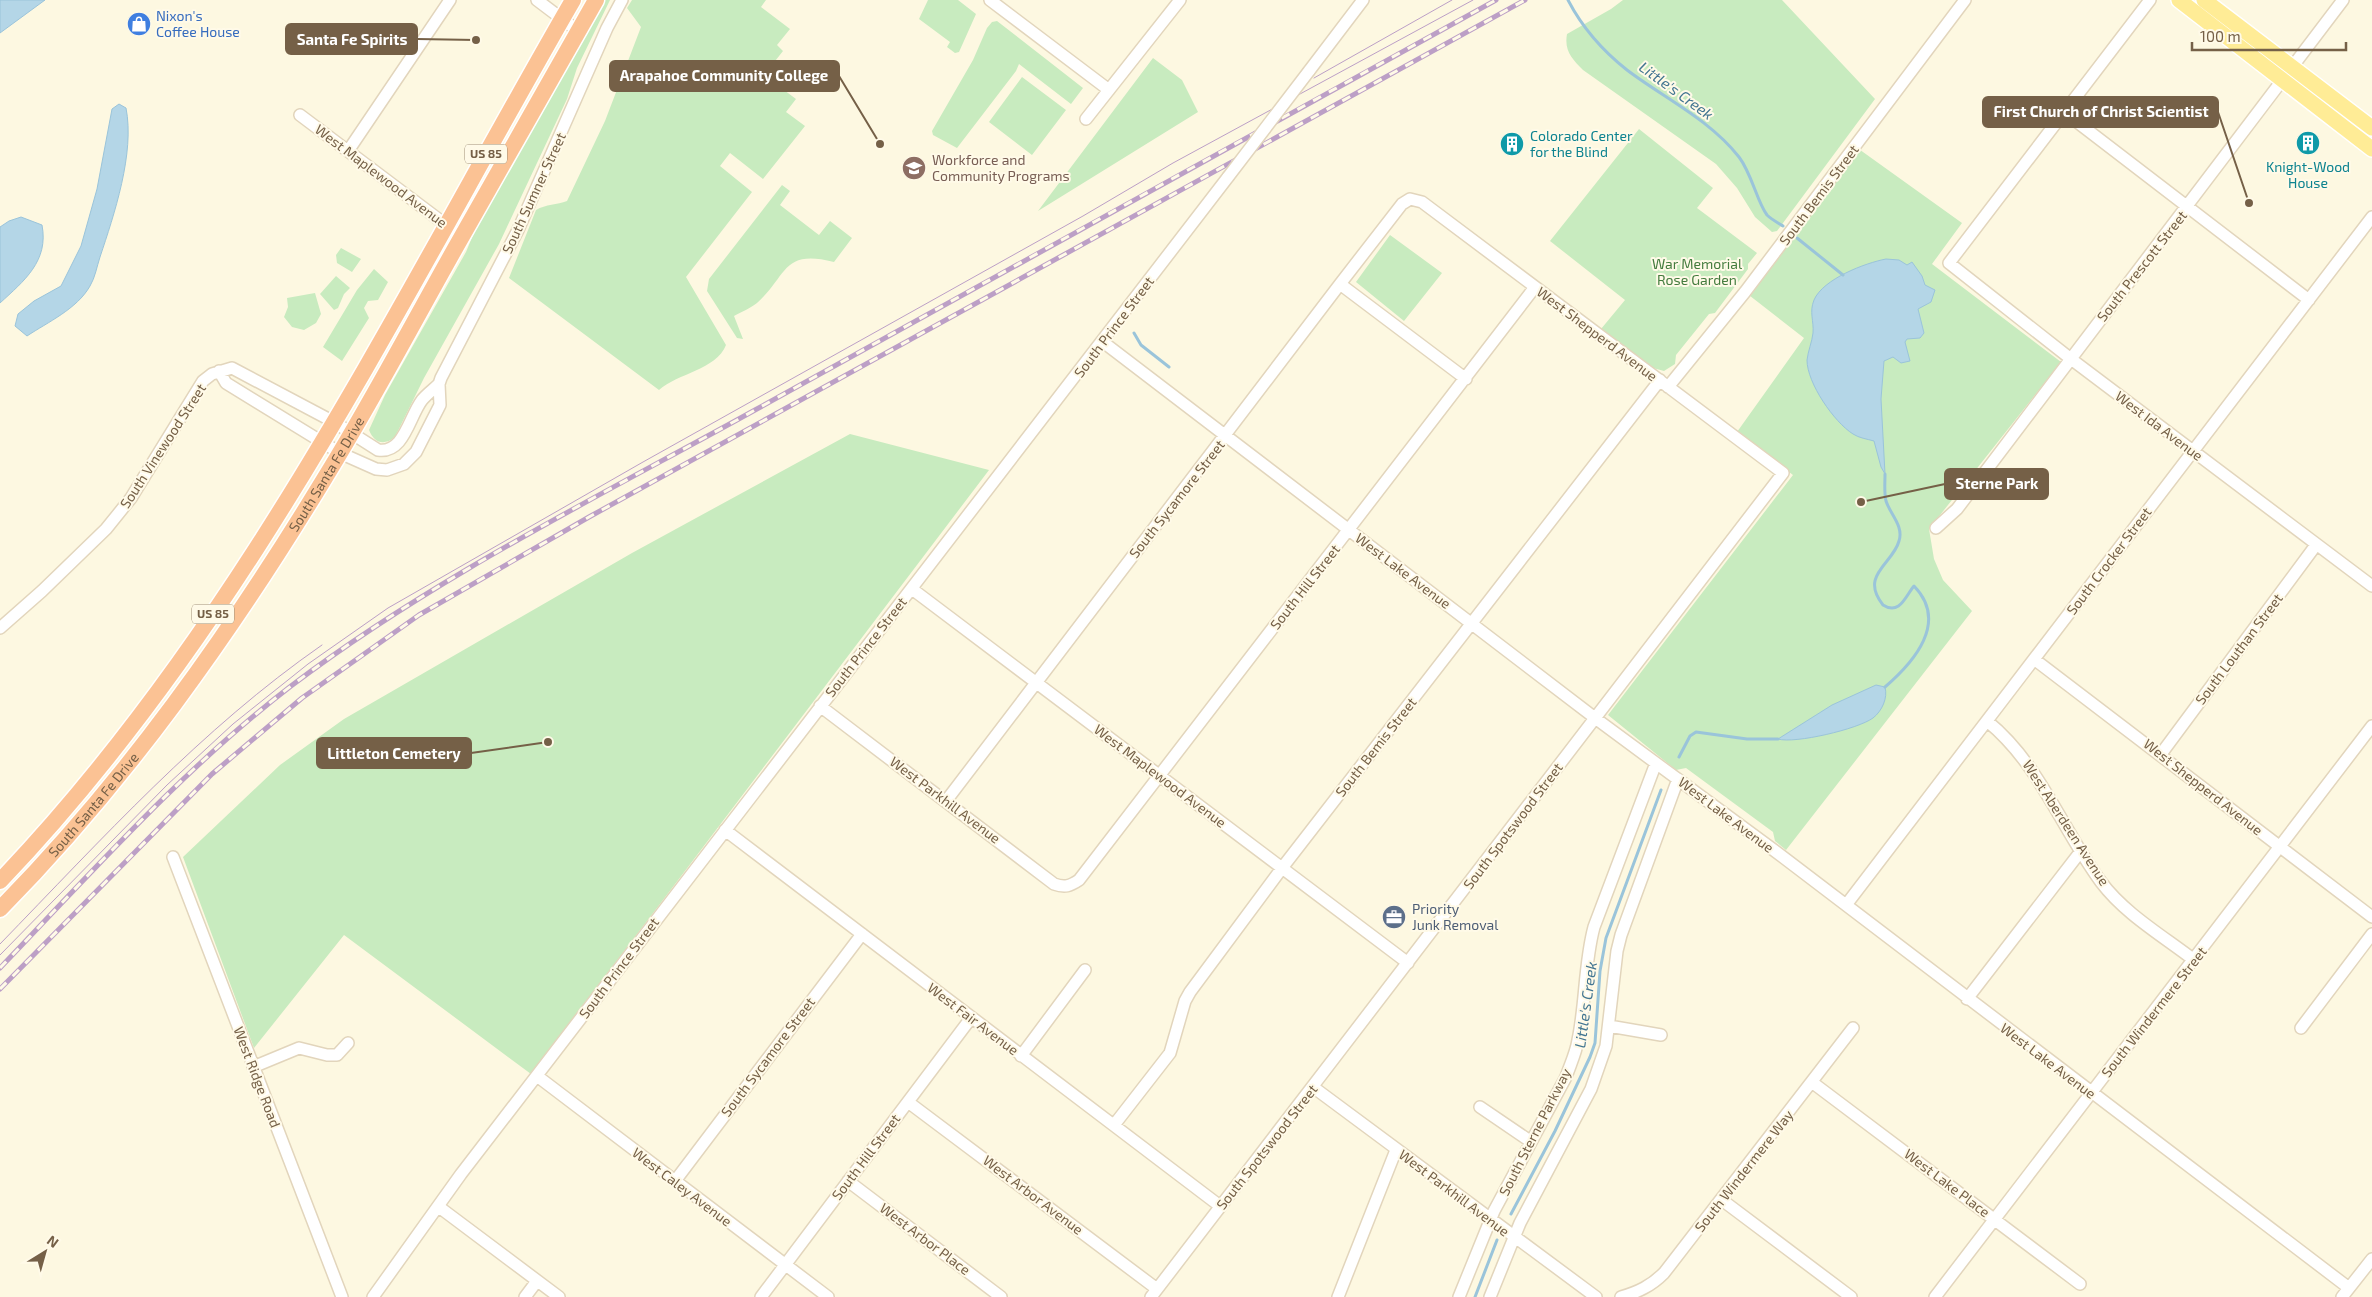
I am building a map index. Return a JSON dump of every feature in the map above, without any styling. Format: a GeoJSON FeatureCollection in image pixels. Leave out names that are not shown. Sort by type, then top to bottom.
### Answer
{"type":"FeatureCollection","features":[{"type":"Feature","properties":{"kind":"highway","name":"South Santa Fe Drive"},"geometry":{"type":"LineString","coordinates":[[0,882],[92,778],[170,677],[267,532],[322,443],[573,0]]}},
{"type":"Feature","properties":{"kind":"highway","name":"South Santa Fe Drive"},"geometry":{"type":"LineString","coordinates":[[0,908],[95,803],[176,702],[284,544],[340,453],[596,0]]}},
{"type":"Feature","properties":{"kind":"main road"},"geometry":{"type":"LineString","coordinates":[[2179,0],[2372,128]]}},
{"type":"Feature","properties":{"kind":"main road"},"geometry":{"type":"LineString","coordinates":[[2204,0],[2372,149]]}},
{"type":"Feature","properties":{"kind":"street"},"geometry":{"type":"LineString","coordinates":[[348,151],[450,0]]}},
{"type":"Feature","properties":{"kind":"street"},"geometry":{"type":"LineString","coordinates":[[537,0],[578,31]]}},
{"type":"Feature","properties":{"kind":"street","name":"South Sumner Street"},"geometry":{"type":"LineString","coordinates":[[334,422],[378,450],[385,451],[393,448],[399,442],[422,400],[439,384],[514,238],[607,28],[622,0]]}},
{"type":"Feature","properties":{"kind":"street"},"geometry":{"type":"LineString","coordinates":[[990,0],[1109,90]]}},
{"type":"Feature","properties":{"kind":"street"},"geometry":{"type":"LineString","coordinates":[[1086,119],[1180,0]]}},
{"type":"Feature","properties":{"kind":"street","name":"South Bemis Street"},"geometry":{"type":"LineString","coordinates":[[1114,1125],[1170,1053],[1185,1001],[1190,992],[1282,868],[1473,623],[1664,384],[1762,269],[1965,0]]}},
{"type":"Feature","properties":{"kind":"street"},"geometry":{"type":"LineString","coordinates":[[2150,0],[2064,112],[2308,300]]}},
{"type":"Feature","properties":{"kind":"street","name":"South Prescott Street"},"geometry":{"type":"LineString","coordinates":[[1936,528],[1957,509],[2343,0]]}},
{"type":"Feature","properties":{"kind":"street","name":"South Prince Street"},"geometry":{"type":"LineString","coordinates":[[373,1297],[461,1174],[820,706],[868,648],[1103,342],[1309,70],[1357,2]]}},
{"type":"Feature","properties":{"kind":"street","name":"West Ida Avenue"},"geometry":{"type":"LineString","coordinates":[[2064,112],[1949,263],[2071,359],[2372,586]]}},
{"type":"Feature","properties":{"kind":"street","name":"West Maplewood Avenue"},"geometry":{"type":"LineString","coordinates":[[300,115],[462,237]]}},
{"type":"Feature","properties":{"kind":"street","name":"West Shepperd Avenue"},"geometry":{"type":"LineString","coordinates":[[1410,199],[1422,202],[1783,473]]}},
{"type":"Feature","properties":{"kind":"street","name":"South Sycamore Street"},"geometry":{"type":"LineString","coordinates":[[946,801],[1340,284],[1402,204],[1410,199]]}},
{"type":"Feature","properties":{"kind":"street","name":"South Crocker Street"},"geometry":{"type":"LineString","coordinates":[[1846,905],[2372,217]]}},
{"type":"Feature","properties":{"kind":"street"},"geometry":{"type":"LineString","coordinates":[[1340,284],[1466,379]]}},
{"type":"Feature","properties":{"kind":"street","name":"South Hill Street"},"geometry":{"type":"LineString","coordinates":[[1072,885],[1079,880],[1535,287]]}},
{"type":"Feature","properties":{"kind":"street","name":"West Lake Avenue"},"geometry":{"type":"LineString","coordinates":[[1103,342],[1595,718],[1846,905],[2346,1293]]}},
{"type":"Feature","properties":{"kind":"street"},"geometry":{"type":"LineString","coordinates":[[219,371],[232,368],[334,422]]}},
{"type":"Feature","properties":{"kind":"street","name":"South Vinewood Street"},"geometry":{"type":"LineString","coordinates":[[0,628],[42,591],[106,528],[132,498],[203,381],[219,371],[226,383],[322,443]]}},
{"type":"Feature","properties":{"kind":"street","name":"South Sumner Street"},"geometry":{"type":"LineString","coordinates":[[322,443],[376,470],[396,469],[416,452],[440,405],[439,384]]}},
{"type":"Feature","properties":{"kind":"street","name":"South Spotswood Street"},"geometry":{"type":"LineString","coordinates":[[1154,1293],[1783,473]]}},
{"type":"Feature","properties":{"kind":"street","name":"South Louthan Street"},"geometry":{"type":"LineString","coordinates":[[2161,754],[2316,545]]}},
{"type":"Feature","properties":{"kind":"street","name":"West Maplewood Avenue"},"geometry":{"type":"LineString","coordinates":[[912,589],[1408,962]]}},
{"type":"Feature","properties":{"kind":"street","name":"West Shepperd Avenue"},"geometry":{"type":"LineString","coordinates":[[2034,659],[2161,754],[2372,917]]}},
{"type":"Feature","properties":{"kind":"street","name":"West Parkhill Avenue"},"geometry":{"type":"LineString","coordinates":[[820,706],[1054,884],[1063,887],[1072,885]]}},
{"type":"Feature","properties":{"kind":"street","name":"West Aberdeen Avenue"},"geometry":{"type":"LineString","coordinates":[[1987,721],[2025,758],[2081,851],[2112,895],[2131,912],[2194,960]]}},
{"type":"Feature","properties":{"kind":"street","name":"South Windermere Street"},"geometry":{"type":"LineString","coordinates":[[1935,1297],[2372,726]]}},
{"type":"Feature","properties":{"kind":"street","name":"South Sterne Parkway"},"geometry":{"type":"LineString","coordinates":[[1459,1297],[1490,1219],[1555,1096],[1573,1057],[1578,1040],[1589,945],[1594,927],[1656,763]]}},
{"type":"Feature","properties":{"kind":"street","name":"South Sterne Parkway"},"geometry":{"type":"LineString","coordinates":[[1490,1297],[1514,1238],[1555,1154],[1592,1089],[1606,1046],[1617,951],[1621,936],[1678,779]]}},
{"type":"Feature","properties":{"kind":"street","name":"West Fair Avenue"},"geometry":{"type":"LineString","coordinates":[[725,830],[1220,1206]]}},
{"type":"Feature","properties":{"kind":"street"},"geometry":{"type":"LineString","coordinates":[[1968,999],[2081,851]]}},
{"type":"Feature","properties":{"kind":"street","name":"West Ridge Road"},"geometry":{"type":"LineString","coordinates":[[173,857],[342,1297]]}},
{"type":"Feature","properties":{"kind":"street","name":"South Sycamore Street"},"geometry":{"type":"LineString","coordinates":[[675,1181],[862,934]]}},
{"type":"Feature","properties":{"kind":"street"},"geometry":{"type":"LineString","coordinates":[[2301,1028],[2372,934]]}},
{"type":"Feature","properties":{"kind":"street"},"geometry":{"type":"LineString","coordinates":[[1021,1056],[1085,970]]}},
{"type":"Feature","properties":{"kind":"street","name":"South Hill Street"},"geometry":{"type":"LineString","coordinates":[[760,1297],[972,1018]]}},
{"type":"Feature","properties":{"kind":"street"},"geometry":{"type":"LineString","coordinates":[[1609,1026],[1661,1035]]}},
{"type":"Feature","properties":{"kind":"street","name":"South Windermere Way"},"geometry":{"type":"LineString","coordinates":[[1621,1297],[1641,1291],[1660,1278],[1854,1028]]}},
{"type":"Feature","properties":{"kind":"street"},"geometry":{"type":"LineString","coordinates":[[253,1067],[299,1048],[326,1055],[337,1055],[348,1044]]}},
{"type":"Feature","properties":{"kind":"street","name":"West Caley Avenue"},"geometry":{"type":"LineString","coordinates":[[537,1076],[828,1297]]}},
{"type":"Feature","properties":{"kind":"street","name":"West Lake Place"},"geometry":{"type":"LineString","coordinates":[[1813,1083],[2080,1284]]}},
{"type":"Feature","properties":{"kind":"street","name":"West Parkhill Avenue"},"geometry":{"type":"LineString","coordinates":[[1313,1088],[1596,1297]]}},
{"type":"Feature","properties":{"kind":"street","name":"West Arbor Avenue"},"geometry":{"type":"LineString","coordinates":[[908,1102],[1154,1293]]}},
{"type":"Feature","properties":{"kind":"street"},"geometry":{"type":"LineString","coordinates":[[1480,1107],[1530,1141]]}},
{"type":"Feature","properties":{"kind":"street"},"geometry":{"type":"LineString","coordinates":[[1338,1297],[1396,1150]]}},
{"type":"Feature","properties":{"kind":"street","name":"West Arbor Place"},"geometry":{"type":"LineString","coordinates":[[848,1181],[1001,1297]]}},
{"type":"Feature","properties":{"kind":"street"},"geometry":{"type":"LineString","coordinates":[[1722,1200],[1851,1297]]}},
{"type":"Feature","properties":{"kind":"street"},"geometry":{"type":"LineString","coordinates":[[439,1207],[559,1297]]}},
{"type":"Feature","properties":{"kind":"street"},"geometry":{"type":"LineString","coordinates":[[2346,1293],[2372,1259]]}},
{"type":"Feature","properties":{"kind":"street"},"geometry":{"type":"LineString","coordinates":[[525,1297],[537,1281]]}},
{"type":"Feature","properties":{"kind":"green space"},"geometry":{"type":"Polygon","coordinates":[[[601,0],[610,0],[577,68],[567,99],[499,244],[424,378],[395,437],[387,442],[380,442],[374,438],[369,430],[385,395],[466,252],[487,201],[601,0]]]}},
{"type":"Feature","properties":{"kind":"green space"},"geometry":{"type":"Polygon","coordinates":[[[632,0],[766,0],[761,7],[790,29],[777,45],[783,51],[764,75],[796,99],[786,112],[805,126],[763,179],[730,153],[720,166],[752,192],[686,277],[726,345],[714,360],[676,379],[659,390],[509,278],[536,210],[567,201],[605,121],[641,27],[627,8],[632,0]]]}},
{"type":"Feature","properties":{"kind":"green space"},"geometry":{"type":"Polygon","coordinates":[[[928,0],[958,0],[976,14],[959,52],[955,53],[947,47],[950,42],[919,19],[928,0]]]}},
{"type":"Feature","properties":{"kind":"green space"},"geometry":{"type":"Polygon","coordinates":[[[1623,0],[1782,0],[1875,99],[1777,231],[1772,232],[1755,217],[1737,188],[1716,164],[1583,70],[1572,58],[1568,50],[1567,34],[1623,0]]]}},
{"type":"Feature","properties":{"kind":"green space"},"geometry":{"type":"Polygon","coordinates":[[[997,21],[1083,88],[1071,104],[1019,64],[1016,71],[957,148],[933,135],[932,131],[973,60],[987,28],[992,22],[997,21]]]}},
{"type":"Feature","properties":{"kind":"green space"},"geometry":{"type":"Polygon","coordinates":[[[1153,58],[1182,80],[1198,112],[1038,211],[1153,58]]]}},
{"type":"Feature","properties":{"kind":"green space"},"geometry":{"type":"Polygon","coordinates":[[[1022,77],[1066,110],[1032,155],[989,122],[1022,77]]]}},
{"type":"Feature","properties":{"kind":"green space","name":"War Memorial Rose Garden"},"geometry":{"type":"Polygon","coordinates":[[[1639,129],[1713,188],[1697,208],[1757,253],[1748,264],[1748,269],[1715,313],[1709,314],[1676,355],[1675,364],[1664,371],[1653,368],[1601,329],[1625,300],[1550,241],[1639,129]]]}},
{"type":"Feature","properties":{"kind":"green space"},"geometry":{"type":"Polygon","coordinates":[[[1856,147],[1962,223],[1932,264],[2061,362],[1929,529],[1934,559],[1943,580],[1972,611],[1786,850],[1775,841],[1773,832],[1686,768],[1676,770],[1608,715],[1793,475],[1737,432],[1804,338],[1745,292],[1856,147]]]}},
{"type":"Feature","properties":{"kind":"green space"},"geometry":{"type":"Polygon","coordinates":[[[782,185],[790,191],[780,205],[815,232],[819,235],[830,221],[852,238],[834,262],[804,259],[788,267],[757,303],[734,316],[743,339],[737,338],[707,291],[709,279],[782,185]]]}},
{"type":"Feature","properties":{"kind":"green space"},"geometry":{"type":"Polygon","coordinates":[[[1390,235],[1442,273],[1404,321],[1356,282],[1390,235]]]}},
{"type":"Feature","properties":{"kind":"green space"},"geometry":{"type":"Polygon","coordinates":[[[341,248],[361,259],[352,272],[337,263],[336,255],[341,248]]]}},
{"type":"Feature","properties":{"kind":"green space"},"geometry":{"type":"Polygon","coordinates":[[[374,269],[388,282],[378,300],[368,301],[364,308],[369,318],[342,361],[323,347],[357,290],[374,269]]]}},
{"type":"Feature","properties":{"kind":"green space"},"geometry":{"type":"Polygon","coordinates":[[[336,276],[350,288],[344,294],[338,308],[334,310],[320,294],[336,276]]]}},
{"type":"Feature","properties":{"kind":"green space"},"geometry":{"type":"Polygon","coordinates":[[[315,293],[321,314],[316,323],[304,330],[292,327],[284,317],[288,307],[287,298],[315,293]]]}},
{"type":"Feature","properties":{"kind":"green space"},"geometry":{"type":"Polygon","coordinates":[[[850,434],[989,470],[531,1074],[344,935],[254,1048],[183,857],[280,765],[344,719],[632,553],[850,434]]]}},
{"type":"Feature","properties":{"kind":"water"},"geometry":{"type":"Polygon","coordinates":[[[0,0],[45,0],[0,33],[0,0]]]}},
{"type":"Feature","properties":{"kind":"water"},"geometry":{"type":"Polygon","coordinates":[[[119,104],[126,108],[128,144],[122,184],[93,279],[78,302],[27,336],[15,326],[18,314],[34,301],[61,286],[81,246],[97,189],[112,109],[119,104]]]}},
{"type":"Feature","properties":{"kind":"water"},"geometry":{"type":"Polygon","coordinates":[[[21,217],[42,225],[42,249],[38,260],[26,278],[0,303],[0,227],[9,221],[21,217]]]}},
{"type":"Feature","properties":{"kind":"water"},"geometry":{"type":"Polygon","coordinates":[[[1886,259],[1899,260],[1907,265],[1912,262],[1922,276],[1925,285],[1935,290],[1931,302],[1918,309],[1924,333],[1920,338],[1907,339],[1905,342],[1910,361],[1901,363],[1893,357],[1884,361],[1881,399],[1885,474],[1881,467],[1874,441],[1853,434],[1838,421],[1823,401],[1812,380],[1807,360],[1813,333],[1813,304],[1819,292],[1835,279],[1856,268],[1886,259]]]}},
{"type":"Feature","properties":{"kind":"water"},"geometry":{"type":"Polygon","coordinates":[[[1876,685],[1885,687],[1886,691],[1882,708],[1873,718],[1841,731],[1798,739],[1778,739],[1832,705],[1876,685]]]}},
{"type":"Feature","properties":{"kind":"waterway","name":"Little's Creek"},"geometry":{"type":"LineString","coordinates":[[1568,0],[1586,29],[1618,63],[1700,120],[1727,143],[1744,164],[1767,215],[1783,226]]}},
{"type":"Feature","properties":{"kind":"waterway","name":"Little's Creek"},"geometry":{"type":"LineString","coordinates":[[1797,238],[1843,275]]}},
{"type":"Feature","properties":{"kind":"waterway"},"geometry":{"type":"LineString","coordinates":[[1134,333],[1141,345],[1169,367]]}},
{"type":"Feature","properties":{"kind":"waterway","name":"Little's Creek"},"geometry":{"type":"LineString","coordinates":[[1885,474],[1886,501],[1900,530],[1900,536],[1896,549],[1876,578],[1877,595],[1883,605],[1894,608],[1902,603],[1914,586],[1924,600],[1928,613],[1928,627],[1924,641],[1916,654],[1907,666],[1885,687]]}},
{"type":"Feature","properties":{"kind":"waterway","name":"Little's Creek"},"geometry":{"type":"LineString","coordinates":[[1679,757],[1690,736],[1696,732],[1747,739],[1778,739]]}},
{"type":"Feature","properties":{"kind":"waterway","name":"Little's Creek"},"geometry":{"type":"LineString","coordinates":[[1511,1214],[1555,1131],[1595,1043],[1600,971],[1606,938],[1661,790]]}},
{"type":"Feature","properties":{"kind":"waterway","name":"Little's Creek"},"geometry":{"type":"LineString","coordinates":[[1475,1297],[1497,1240]]}},
{"type":"Feature","properties":{"kind":"tram line"},"geometry":{"type":"LineString","coordinates":[[1314,78],[1452,0]]}},
{"type":"Feature","properties":{"kind":"tram line"},"geometry":{"type":"LineString","coordinates":[[0,955],[167,785],[233,724],[308,664],[388,608],[643,462],[1083,216],[1173,163],[1473,0]]}},
{"type":"Feature","properties":{"kind":"tram line"},"geometry":{"type":"LineString","coordinates":[[0,944],[115,825],[194,749],[235,712],[322,645]]}},
{"type":"Feature","properties":{"kind":"railway"},"geometry":{"type":"LineString","coordinates":[[0,968],[140,821],[213,751],[291,686],[346,646],[402,609],[577,507],[1496,0]]}},
{"type":"Feature","properties":{"kind":"railway"},"geometry":{"type":"LineString","coordinates":[[0,989],[212,774],[302,698],[419,615],[589,517],[1525,0]]}},
{"type":"Feature","properties":{"kind":"place","name":"Nixon's Coffee House"},"geometry":{"type":"Point","coordinates":[139,24]}},
{"type":"Feature","properties":{"kind":"place","name":"Santa Fe Spirits"},"geometry":{"type":"Point","coordinates":[476,40]}},
{"type":"Feature","properties":{"kind":"place","name":"Knight-Wood House"},"geometry":{"type":"Point","coordinates":[2308,143]}},
{"type":"Feature","properties":{"kind":"place","name":"Arapahoe Community College"},"geometry":{"type":"Point","coordinates":[880,144]}},
{"type":"Feature","properties":{"kind":"place","name":"Colorado Center for the Blind"},"geometry":{"type":"Point","coordinates":[1512,144]}},
{"type":"Feature","properties":{"kind":"place","name":"Workforce and Community Programs"},"geometry":{"type":"Point","coordinates":[914,168]}},
{"type":"Feature","properties":{"kind":"place","name":"First Church of Christ Scientist"},"geometry":{"type":"Point","coordinates":[2249,203]}},
{"type":"Feature","properties":{"kind":"place","name":"Sterne Park"},"geometry":{"type":"Point","coordinates":[1861,502]}},
{"type":"Feature","properties":{"kind":"place","name":"Littleton Cemetery"},"geometry":{"type":"Point","coordinates":[548,742]}},
{"type":"Feature","properties":{"kind":"place","name":"Priority Junk Removal"},"geometry":{"type":"Point","coordinates":[1394,917]}}]}
